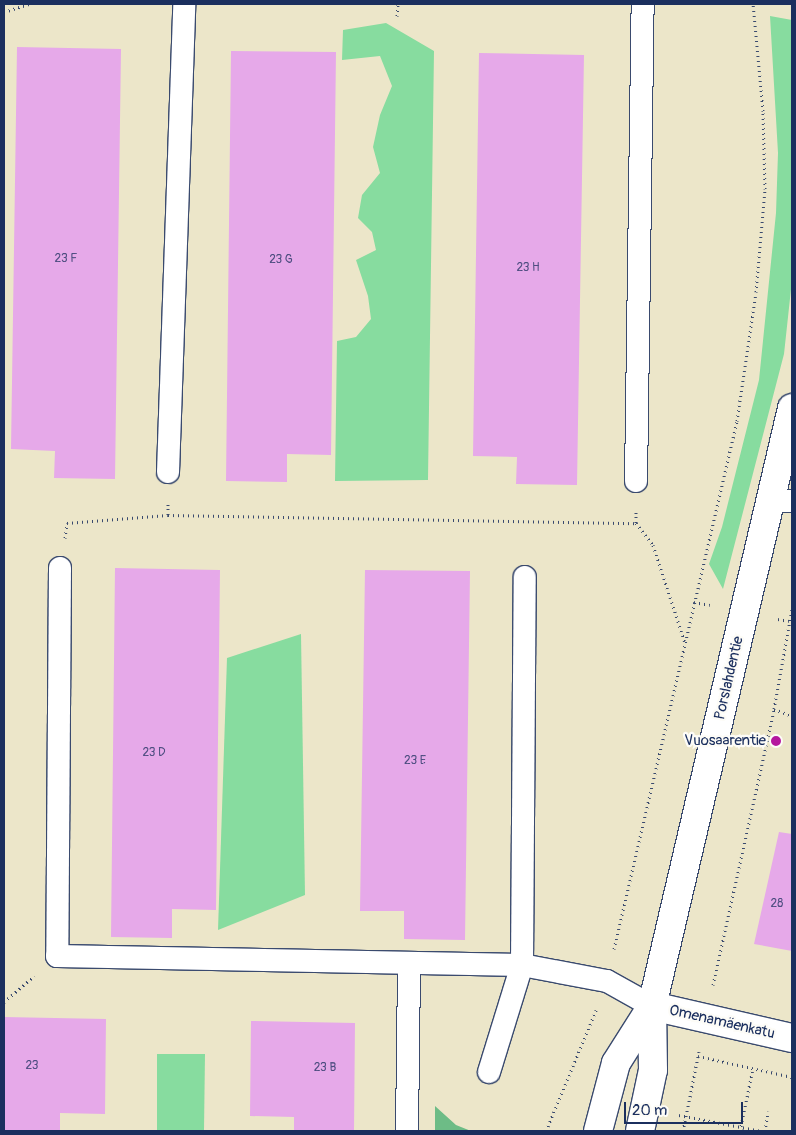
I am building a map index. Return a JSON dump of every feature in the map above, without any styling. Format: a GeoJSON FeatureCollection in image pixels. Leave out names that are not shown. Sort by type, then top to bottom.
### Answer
{"type":"FeatureCollection","features":[{"type":"Feature","properties":{"kind":"street","name":"Porslahdentie"},"geometry":{"type":"LineString","coordinates":[[640,1131],[653,1070],[652,1006],[781,501],[792,408]]}},
{"type":"Feature","properties":{"kind":"street","name":"Porslahdentie"},"geometry":{"type":"LineString","coordinates":[[598,1131],[616,1063],[652,1006]]}},
{"type":"Feature","properties":{"kind":"street","name":"Omenamäenkatu"},"geometry":{"type":"LineString","coordinates":[[652,1006],[792,1038]]}},
{"type":"Feature","properties":{"kind":"lane"},"geometry":{"type":"LineString","coordinates":[[168,472],[184,4]]}},
{"type":"Feature","properties":{"kind":"lane"},"geometry":{"type":"LineString","coordinates":[[636,481],[643,4]]}},
{"type":"Feature","properties":{"kind":"lane"},"geometry":{"type":"LineString","coordinates":[[60,568],[57,956],[522,965],[607,981],[652,1006]]}},
{"type":"Feature","properties":{"kind":"lane"},"geometry":{"type":"LineString","coordinates":[[489,1072],[522,965],[525,577]]}},
{"type":"Feature","properties":{"kind":"lane"},"geometry":{"type":"LineString","coordinates":[[407,1131],[409,963]]}},
{"type":"Feature","properties":{"kind":"path"},"geometry":{"type":"LineString","coordinates":[[4,12],[29,4]]}},
{"type":"Feature","properties":{"kind":"path"},"geometry":{"type":"LineString","coordinates":[[397,16],[398,4]]}},
{"type":"Feature","properties":{"kind":"path"},"geometry":{"type":"LineString","coordinates":[[546,1131],[567,1087],[607,981],[737,422],[756,292],[765,189],[763,111],[754,4]]}},
{"type":"Feature","properties":{"kind":"path"},"geometry":{"type":"LineString","coordinates":[[60,568],[67,523],[91,519],[187,516],[636,523]]}},
{"type":"Feature","properties":{"kind":"path"},"geometry":{"type":"LineString","coordinates":[[636,516],[636,523],[653,545],[685,644]]}},
{"type":"Feature","properties":{"kind":"path"},"geometry":{"type":"LineString","coordinates":[[712,989],[774,710],[792,609]]}},
{"type":"Feature","properties":{"kind":"path"},"geometry":{"type":"LineString","coordinates":[[774,710],[792,716]]}},
{"type":"Feature","properties":{"kind":"path"},"geometry":{"type":"LineString","coordinates":[[4,1002],[57,956]]}},
{"type":"Feature","properties":{"kind":"path"},"geometry":{"type":"LineString","coordinates":[[683,1131],[698,1056],[792,1076]]}},
{"type":"Feature","properties":{"kind":"path"},"geometry":{"type":"LineString","coordinates":[[740,1129],[753,1068]]}},
{"type":"Feature","properties":{"kind":"path"},"geometry":{"type":"LineString","coordinates":[[686,1117],[740,1129],[763,1131],[768,1111]]}},
{"type":"Feature","properties":{"kind":"green space"},"geometry":{"type":"Polygon","coordinates":[[[770,16],[792,20],[792,280],[784,354],[723,589],[709,564],[722,527],[759,380],[776,213],[778,153],[770,16]]]}},
{"type":"Feature","properties":{"kind":"green space"},"geometry":{"type":"Polygon","coordinates":[[[386,23],[434,51],[428,480],[335,481],[337,341],[356,337],[371,319],[368,296],[356,260],[376,250],[372,232],[358,218],[362,195],[380,173],[373,147],[380,115],[392,86],[380,56],[342,60],[343,30],[386,23]]]}},
{"type":"Feature","properties":{"kind":"green space"},"geometry":{"type":"Polygon","coordinates":[[[301,634],[305,895],[218,930],[227,658],[301,634]]]}},
{"type":"Feature","properties":{"kind":"green space"},"geometry":{"type":"Polygon","coordinates":[[[157,1054],[205,1054],[204,1130],[157,1130],[157,1054]]]}},
{"type":"Feature","properties":{"kind":"green space"},"geometry":{"type":"Polygon","coordinates":[[[435,1106],[456,1125],[471,1131],[435,1131],[435,1106]]]}},
{"type":"Feature","properties":{"kind":"building"},"geometry":{"type":"Polygon","coordinates":[[[17,47],[121,49],[115,479],[54,478],[55,451],[11,449],[17,47]]]}},
{"type":"Feature","properties":{"kind":"building"},"geometry":{"type":"Polygon","coordinates":[[[231,51],[336,52],[331,455],[287,454],[287,482],[226,481],[231,51]]]}},
{"type":"Feature","properties":{"kind":"building"},"geometry":{"type":"Polygon","coordinates":[[[479,53],[584,55],[577,485],[516,484],[517,457],[473,456],[479,53]]]}},
{"type":"Feature","properties":{"kind":"building"},"geometry":{"type":"Polygon","coordinates":[[[115,568],[220,570],[216,910],[172,909],[172,938],[111,937],[115,568]]]}},
{"type":"Feature","properties":{"kind":"building"},"geometry":{"type":"Polygon","coordinates":[[[365,570],[470,571],[465,940],[404,939],[404,911],[360,911],[365,570]]]}},
{"type":"Feature","properties":{"kind":"building"},"geometry":{"type":"Polygon","coordinates":[[[779,832],[792,834],[792,951],[754,944],[779,832]]]}},
{"type":"Feature","properties":{"kind":"building"},"geometry":{"type":"Polygon","coordinates":[[[4,1017],[106,1019],[105,1114],[60,1113],[60,1131],[4,1131],[4,1017]]]}},
{"type":"Feature","properties":{"kind":"building"},"geometry":{"type":"Polygon","coordinates":[[[251,1021],[355,1023],[354,1131],[294,1131],[294,1117],[250,1116],[251,1021]]]}},
{"type":"Feature","properties":{"kind":"place","name":"Vuosaarentie"},"geometry":{"type":"Point","coordinates":[776,741]}}]}
